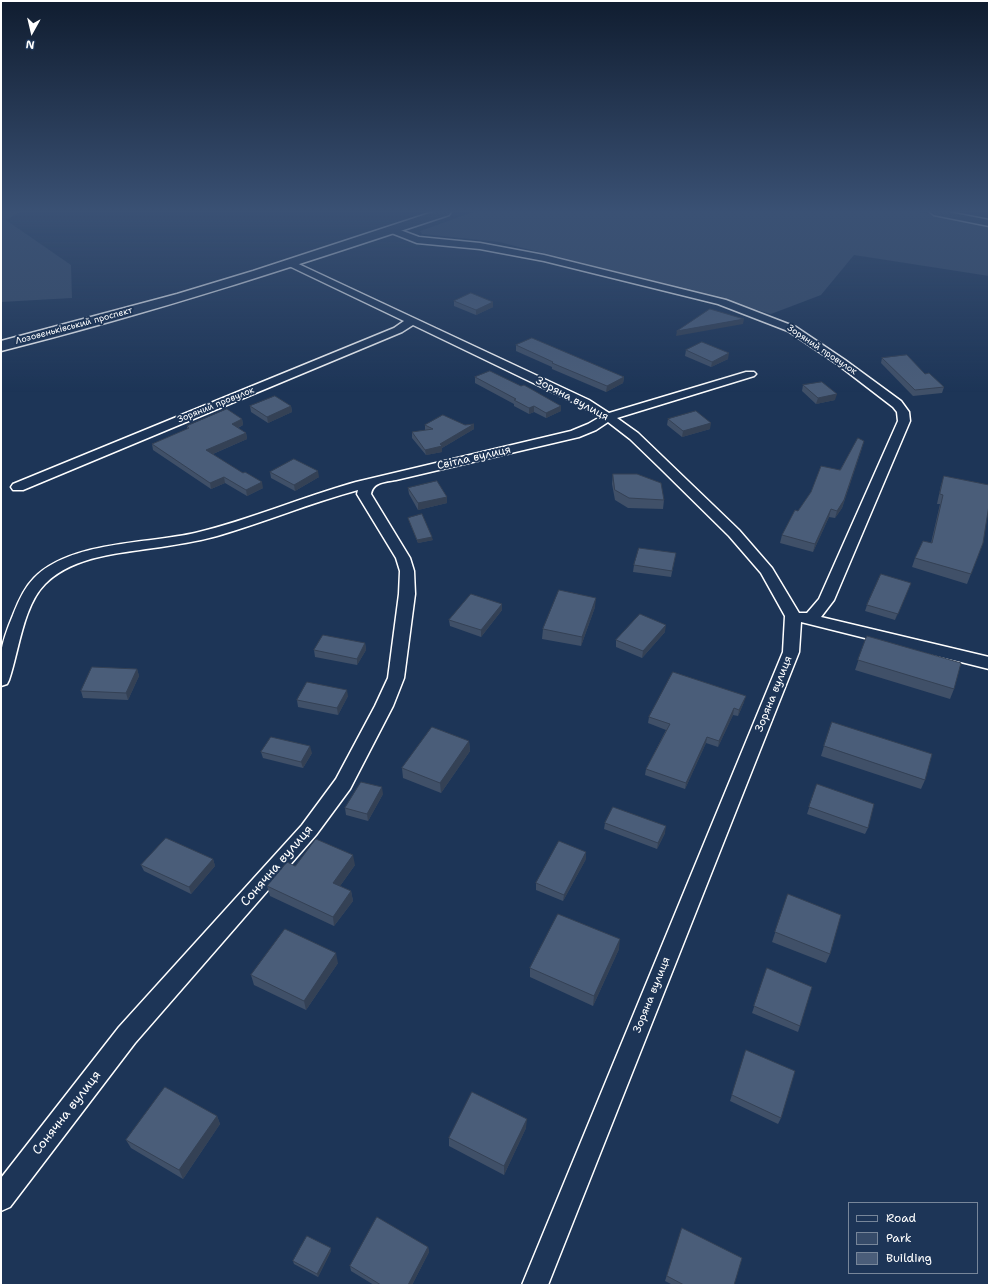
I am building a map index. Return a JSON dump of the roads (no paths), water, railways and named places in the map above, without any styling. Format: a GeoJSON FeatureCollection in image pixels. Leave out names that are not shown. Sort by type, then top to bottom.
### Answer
{"type":"FeatureCollection","features":[{"type":"Feature","properties":{"kind":"highway","name":"Лозовеньківський проспект"},"geometry":{"type":"LineString","coordinates":[[1,346],[182,297],[261,272]]}},
{"type":"Feature","properties":{"kind":"street","name":"Зоряна вулиця"},"geometry":{"type":"LineString","coordinates":[[309,272],[561,392],[608,417],[634,436],[659,459],[734,533],[767,571],[793,616],[791,652],[535,1285]]}},
{"type":"Feature","properties":{"kind":"street","name":"Зоряний провулок"},"geometry":{"type":"LineString","coordinates":[[601,272],[722,302],[792,329],[841,362],[897,404],[903,412],[904,421],[826,600],[812,618]]}},
{"type":"Feature","properties":{"kind":"street","name":"Зоряний провулок"},"geometry":{"type":"LineString","coordinates":[[18,487],[398,330],[412,321]]}},
{"type":"Feature","properties":{"kind":"street","name":"Світла вулиця"},"geometry":{"type":"LineString","coordinates":[[1,680],[31,590],[49,573],[64,564],[86,556],[195,537],[331,493],[575,434],[592,428],[608,417],[750,374]]}},
{"type":"Feature","properties":{"kind":"street","name":"Сонячна вулиця"},"geometry":{"type":"LineString","coordinates":[[1,1198],[127,1035],[309,830],[343,784],[384,706],[396,678],[407,594],[407,571],[403,558],[364,494],[365,488],[369,483]]}},
{"type":"Feature","properties":{"kind":"street"},"geometry":{"type":"LineString","coordinates":[[793,616],[812,618],[989,663]]}}]}
